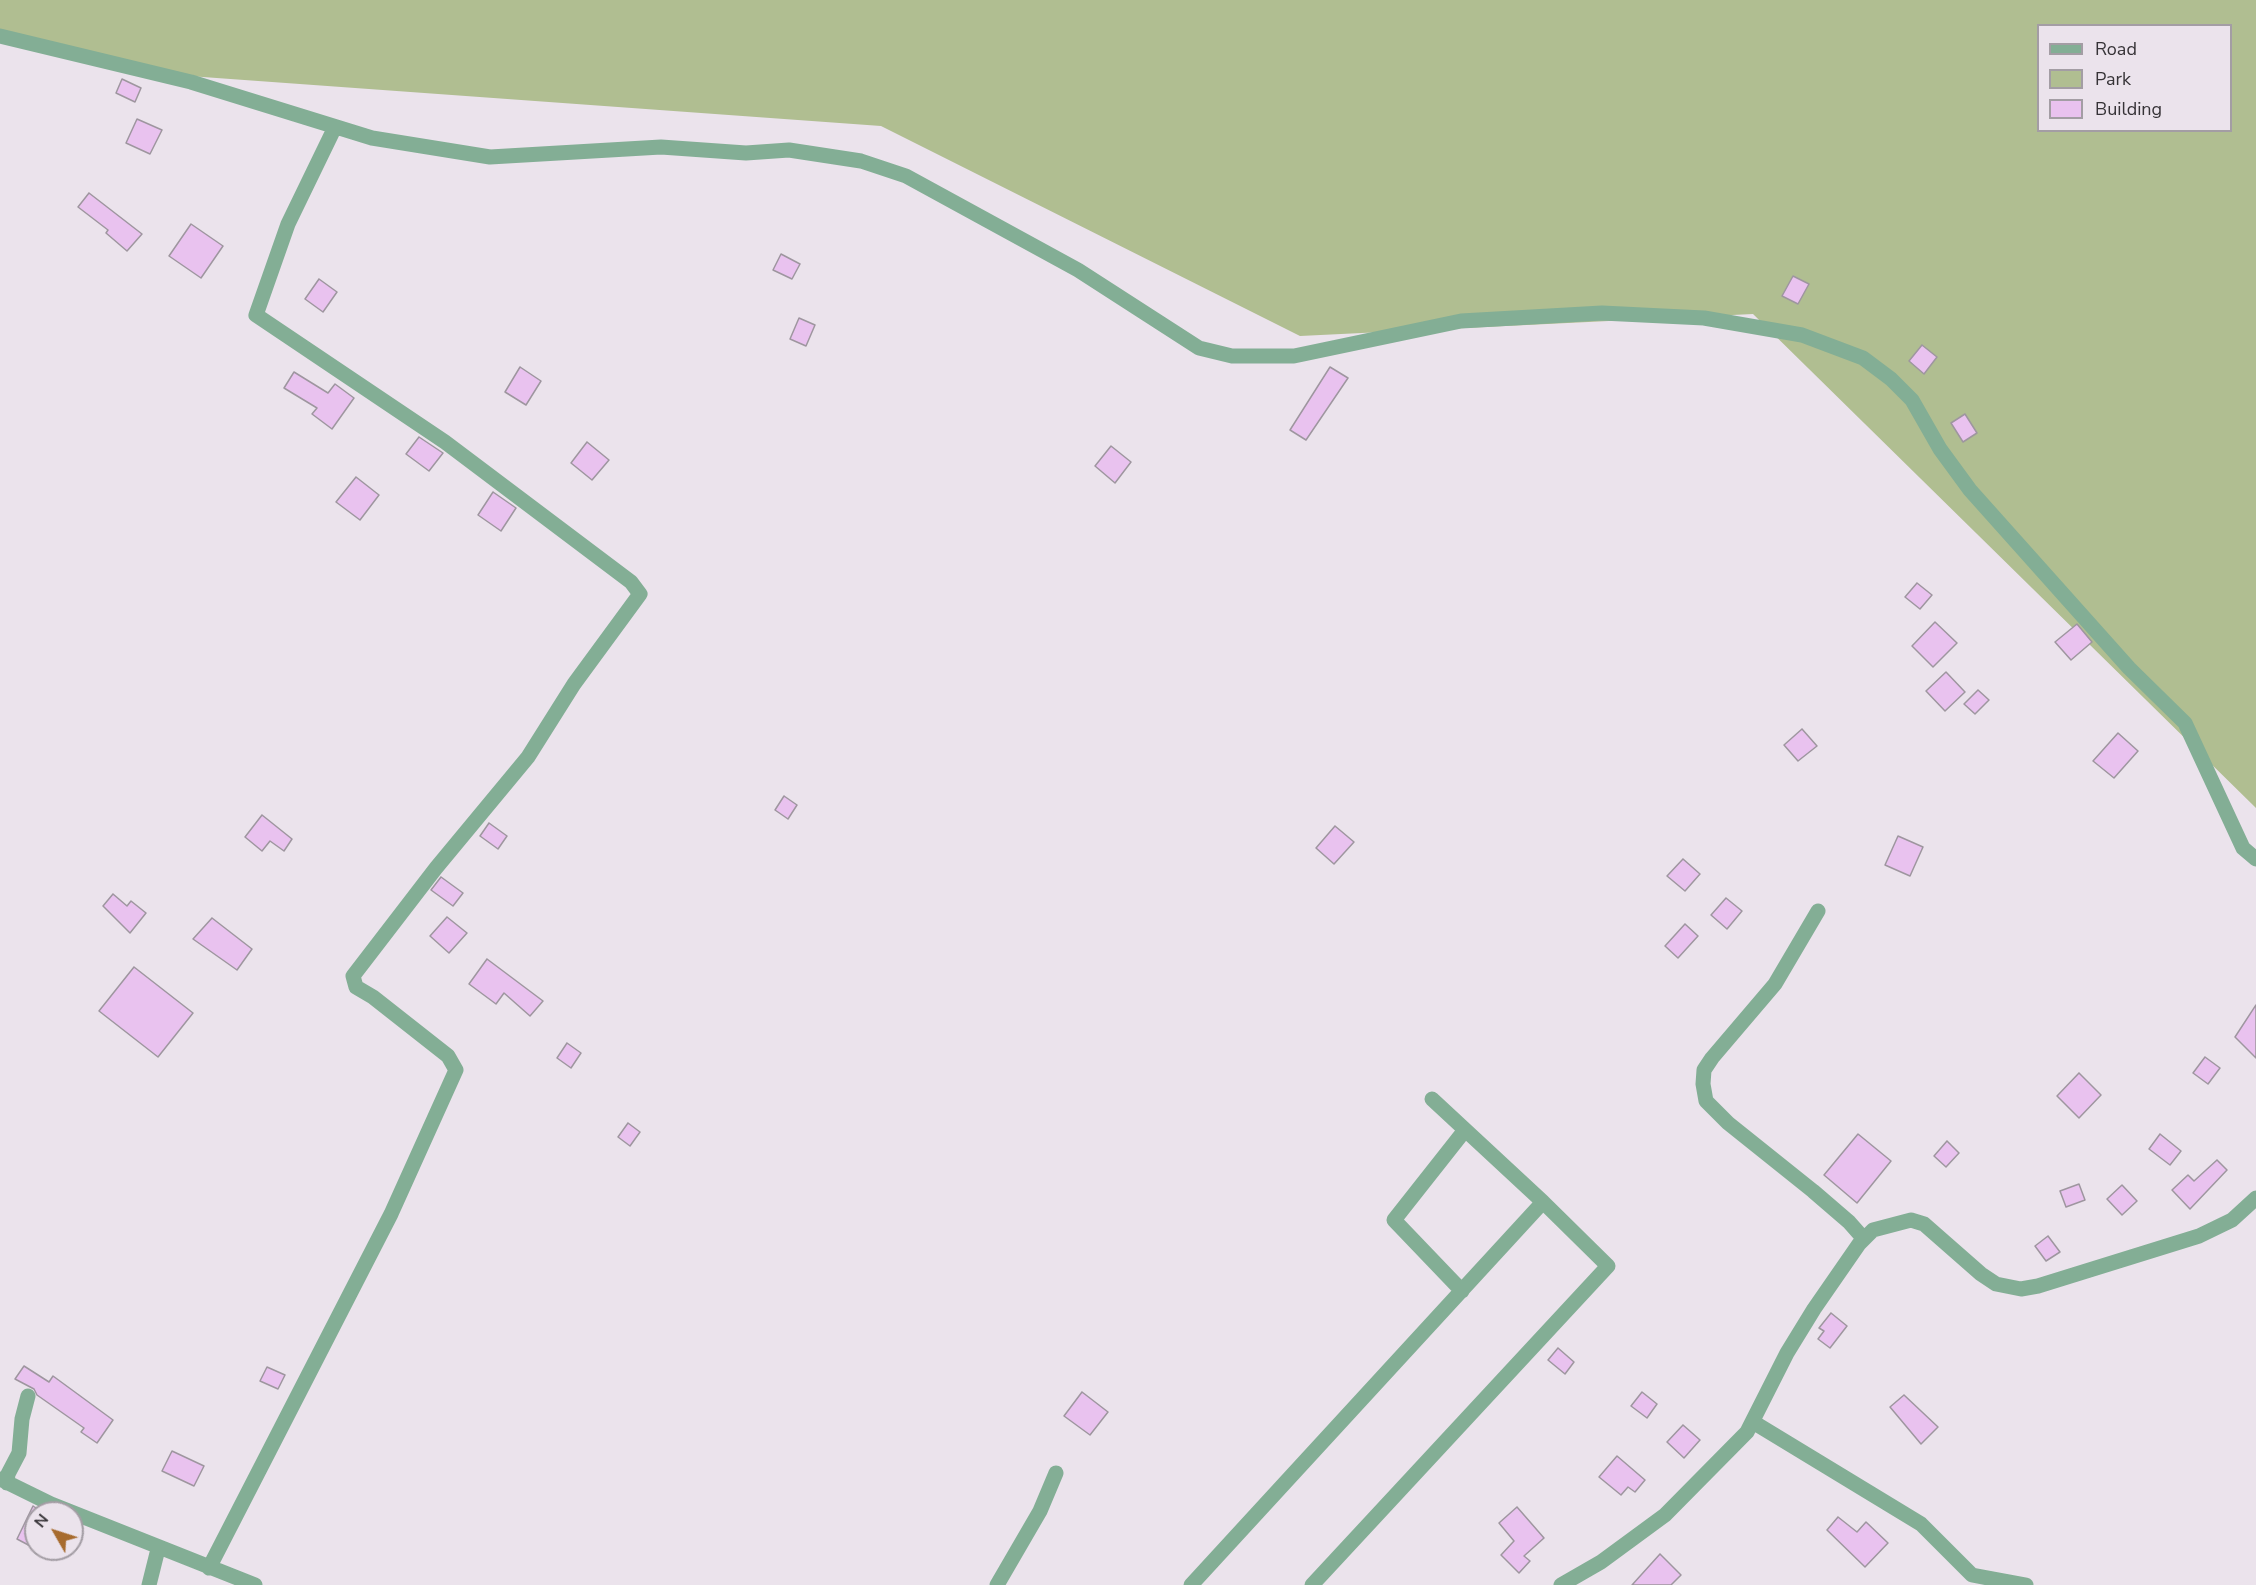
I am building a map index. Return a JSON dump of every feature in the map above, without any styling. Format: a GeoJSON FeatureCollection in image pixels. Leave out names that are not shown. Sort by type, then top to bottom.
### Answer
{"type":"FeatureCollection","features":[{"type":"Feature","properties":{"kind":"street"},"geometry":{"type":"LineString","coordinates":[[0,36],[191,82],[372,138],[490,157],[661,147],[746,153],[789,150],[861,161],[906,176],[1068,264],[1199,348],[1232,356],[1294,356],[1461,321],[1602,313],[1704,318],[1802,335],[1863,358],[1891,379],[1912,400],[1964,482],[2018,547],[2129,668],[2185,723],[2238,839],[2243,848],[2256,860]]}},
{"type":"Feature","properties":{"kind":"street"},"geometry":{"type":"LineString","coordinates":[[214,1557],[391,1214],[456,1070],[448,1056],[373,997],[356,987],[353,976],[436,867],[528,757],[574,684],[640,594],[631,582],[445,442],[256,315],[288,225],[334,127]]}},
{"type":"Feature","properties":{"kind":"street"},"geometry":{"type":"LineString","coordinates":[[1818,911],[1775,984],[1712,1058],[1704,1071],[1702,1084],[1706,1101],[1728,1123],[1820,1197],[1864,1239]]}},
{"type":"Feature","properties":{"kind":"street"},"geometry":{"type":"LineString","coordinates":[[1312,1585],[1608,1266],[1544,1202],[1432,1099]]}},
{"type":"Feature","properties":{"kind":"street"},"geometry":{"type":"LineString","coordinates":[[1462,1290],[1394,1220],[1465,1130]]}},
{"type":"Feature","properties":{"kind":"street"},"geometry":{"type":"LineString","coordinates":[[1561,1585],[1601,1562],[1665,1515],[1747,1432],[1792,1345],[1864,1239],[1873,1230],[1911,1220],[1924,1224],[1981,1274],[1996,1284],[2021,1289],[2038,1286],[2199,1236],[2232,1220],[2256,1198]]}},
{"type":"Feature","properties":{"kind":"street"},"geometry":{"type":"LineString","coordinates":[[1191,1585],[1544,1202]]}},
{"type":"Feature","properties":{"kind":"street"},"geometry":{"type":"LineString","coordinates":[[28,1396],[22,1419],[19,1453],[7,1474],[158,1549],[214,1557],[255,1585]]}},
{"type":"Feature","properties":{"kind":"street"},"geometry":{"type":"LineString","coordinates":[[1753,1422],[1921,1524],[1973,1580],[2026,1585]]}},
{"type":"Feature","properties":{"kind":"street"},"geometry":{"type":"LineString","coordinates":[[997,1585],[1040,1511],[1056,1473]]}},
{"type":"Feature","properties":{"kind":"street"},"geometry":{"type":"LineString","coordinates":[[149,1585],[158,1549]]}},
{"type":"Feature","properties":{"kind":"green space"},"geometry":{"type":"Polygon","coordinates":[[[0,0],[2256,0],[2256,808],[1753,314],[1300,336],[881,126],[189,76],[0,30],[0,0]]]}},
{"type":"Feature","properties":{"kind":"building"},"geometry":{"type":"Polygon","coordinates":[[[122,79],[141,88],[135,102],[116,93],[122,79]]]}},
{"type":"Feature","properties":{"kind":"building"},"geometry":{"type":"Polygon","coordinates":[[[137,119],[162,130],[150,154],[126,143],[137,119]]]}},
{"type":"Feature","properties":{"kind":"building"},"geometry":{"type":"Polygon","coordinates":[[[89,193],[142,234],[127,251],[106,233],[108,230],[78,207],[89,193]]]}},
{"type":"Feature","properties":{"kind":"building"},"geometry":{"type":"Polygon","coordinates":[[[191,224],[223,246],[201,278],[169,256],[191,224]]]}},
{"type":"Feature","properties":{"kind":"building"},"geometry":{"type":"Polygon","coordinates":[[[781,254],[800,264],[792,279],[773,270],[781,254]]]}},
{"type":"Feature","properties":{"kind":"building"},"geometry":{"type":"Polygon","coordinates":[[[1793,276],[1809,284],[1798,304],[1782,296],[1793,276]]]}},
{"type":"Feature","properties":{"kind":"building"},"geometry":{"type":"Polygon","coordinates":[[[319,279],[337,292],[323,312],[305,299],[319,279]]]}},
{"type":"Feature","properties":{"kind":"building"},"geometry":{"type":"Polygon","coordinates":[[[799,318],[815,325],[806,346],[790,339],[799,318]]]}},
{"type":"Feature","properties":{"kind":"building"},"geometry":{"type":"Polygon","coordinates":[[[1922,345],[1937,357],[1924,374],[1909,361],[1922,345]]]}},
{"type":"Feature","properties":{"kind":"building"},"geometry":{"type":"Polygon","coordinates":[[[520,367],[541,381],[526,405],[505,392],[520,367]]]}},
{"type":"Feature","properties":{"kind":"building"},"geometry":{"type":"Polygon","coordinates":[[[1330,367],[1348,378],[1306,440],[1290,430],[1330,367]]]}},
{"type":"Feature","properties":{"kind":"building"},"geometry":{"type":"Polygon","coordinates":[[[294,372],[328,393],[335,384],[354,398],[332,429],[312,414],[317,408],[284,388],[294,372]]]}},
{"type":"Feature","properties":{"kind":"building"},"geometry":{"type":"Polygon","coordinates":[[[1965,414],[1977,433],[1963,442],[1951,423],[1965,414]]]}},
{"type":"Feature","properties":{"kind":"building"},"geometry":{"type":"Polygon","coordinates":[[[419,437],[443,453],[429,471],[406,454],[419,437]]]}},
{"type":"Feature","properties":{"kind":"building"},"geometry":{"type":"Polygon","coordinates":[[[587,442],[609,460],[592,480],[571,463],[587,442]]]}},
{"type":"Feature","properties":{"kind":"building"},"geometry":{"type":"Polygon","coordinates":[[[1111,446],[1131,462],[1115,483],[1095,466],[1111,446]]]}},
{"type":"Feature","properties":{"kind":"building"},"geometry":{"type":"Polygon","coordinates":[[[356,477],[379,495],[360,520],[336,502],[356,477]]]}},
{"type":"Feature","properties":{"kind":"building"},"geometry":{"type":"Polygon","coordinates":[[[493,492],[516,508],[501,531],[478,515],[493,492]]]}},
{"type":"Feature","properties":{"kind":"building"},"geometry":{"type":"Polygon","coordinates":[[[1917,583],[1932,595],[1920,609],[1905,597],[1917,583]]]}},
{"type":"Feature","properties":{"kind":"building"},"geometry":{"type":"Polygon","coordinates":[[[1935,622],[1957,643],[1933,667],[1912,646],[1935,622]]]}},
{"type":"Feature","properties":{"kind":"building"},"geometry":{"type":"Polygon","coordinates":[[[2077,624],[2092,642],[2071,660],[2055,642],[2077,624]]]}},
{"type":"Feature","properties":{"kind":"building"},"geometry":{"type":"Polygon","coordinates":[[[1946,672],[1965,692],[1945,711],[1926,691],[1946,672]]]}},
{"type":"Feature","properties":{"kind":"building"},"geometry":{"type":"Polygon","coordinates":[[[1978,690],[1989,700],[1975,714],[1964,704],[1978,690]]]}},
{"type":"Feature","properties":{"kind":"building"},"geometry":{"type":"Polygon","coordinates":[[[1802,729],[1817,746],[1798,761],[1784,745],[1802,729]]]}},
{"type":"Feature","properties":{"kind":"building"},"geometry":{"type":"Polygon","coordinates":[[[2118,733],[2138,751],[2114,778],[2093,761],[2118,733]]]}},
{"type":"Feature","properties":{"kind":"building"},"geometry":{"type":"Polygon","coordinates":[[[784,796],[797,805],[788,819],[775,810],[784,796]]]}},
{"type":"Feature","properties":{"kind":"building"},"geometry":{"type":"Polygon","coordinates":[[[262,815],[292,839],[284,851],[270,841],[262,851],[245,837],[262,815]]]}},
{"type":"Feature","properties":{"kind":"building"},"geometry":{"type":"Polygon","coordinates":[[[489,823],[507,836],[498,849],[480,836],[489,823]]]}},
{"type":"Feature","properties":{"kind":"building"},"geometry":{"type":"Polygon","coordinates":[[[1335,826],[1354,842],[1334,864],[1316,848],[1335,826]]]}},
{"type":"Feature","properties":{"kind":"building"},"geometry":{"type":"Polygon","coordinates":[[[1898,836],[1923,847],[1910,876],[1885,865],[1898,836]]]}},
{"type":"Feature","properties":{"kind":"building"},"geometry":{"type":"Polygon","coordinates":[[[1683,859],[1700,874],[1685,891],[1667,876],[1683,859]]]}},
{"type":"Feature","properties":{"kind":"building"},"geometry":{"type":"Polygon","coordinates":[[[441,877],[463,893],[453,906],[431,890],[441,877]]]}},
{"type":"Feature","properties":{"kind":"building"},"geometry":{"type":"Polygon","coordinates":[[[113,894],[127,906],[131,901],[146,913],[130,933],[103,906],[113,894]]]}},
{"type":"Feature","properties":{"kind":"building"},"geometry":{"type":"Polygon","coordinates":[[[1726,898],[1742,911],[1727,929],[1711,915],[1726,898]]]}},
{"type":"Feature","properties":{"kind":"building"},"geometry":{"type":"Polygon","coordinates":[[[447,917],[467,933],[449,953],[430,936],[447,917]]]}},
{"type":"Feature","properties":{"kind":"building"},"geometry":{"type":"Polygon","coordinates":[[[212,918],[252,949],[237,970],[193,939],[212,918]]]}},
{"type":"Feature","properties":{"kind":"building"},"geometry":{"type":"Polygon","coordinates":[[[1685,924],[1698,936],[1678,958],[1665,946],[1685,924]]]}},
{"type":"Feature","properties":{"kind":"building"},"geometry":{"type":"Polygon","coordinates":[[[487,959],[543,1001],[530,1016],[504,993],[496,1004],[469,984],[487,959]]]}},
{"type":"Feature","properties":{"kind":"building"},"geometry":{"type":"Polygon","coordinates":[[[134,967],[193,1013],[158,1057],[99,1011],[134,967]]]}},
{"type":"Feature","properties":{"kind":"building"},"geometry":{"type":"Polygon","coordinates":[[[2256,1005],[2256,1058],[2235,1037],[2256,1005]]]}},
{"type":"Feature","properties":{"kind":"building"},"geometry":{"type":"Polygon","coordinates":[[[567,1043],[581,1053],[571,1068],[557,1058],[567,1043]]]}},
{"type":"Feature","properties":{"kind":"building"},"geometry":{"type":"Polygon","coordinates":[[[2205,1057],[2220,1068],[2208,1084],[2193,1073],[2205,1057]]]}},
{"type":"Feature","properties":{"kind":"building"},"geometry":{"type":"Polygon","coordinates":[[[2079,1073],[2101,1095],[2079,1118],[2057,1096],[2079,1073]]]}},
{"type":"Feature","properties":{"kind":"building"},"geometry":{"type":"Polygon","coordinates":[[[628,1123],[640,1132],[630,1146],[618,1137],[628,1123]]]}},
{"type":"Feature","properties":{"kind":"building"},"geometry":{"type":"Polygon","coordinates":[[[1858,1134],[1891,1161],[1857,1203],[1824,1175],[1858,1134]]]}},
{"type":"Feature","properties":{"kind":"building"},"geometry":{"type":"Polygon","coordinates":[[[2160,1134],[2181,1151],[2170,1165],[2149,1149],[2160,1134]]]}},
{"type":"Feature","properties":{"kind":"building"},"geometry":{"type":"Polygon","coordinates":[[[1947,1141],[1959,1153],[1946,1167],[1934,1156],[1947,1141]]]}},
{"type":"Feature","properties":{"kind":"building"},"geometry":{"type":"Polygon","coordinates":[[[2217,1160],[2227,1170],[2190,1209],[2172,1190],[2188,1175],[2194,1181],[2217,1160]]]}},
{"type":"Feature","properties":{"kind":"building"},"geometry":{"type":"Polygon","coordinates":[[[2079,1184],[2085,1200],[2066,1207],[2060,1191],[2079,1184]]]}},
{"type":"Feature","properties":{"kind":"building"},"geometry":{"type":"Polygon","coordinates":[[[2122,1185],[2137,1201],[2122,1215],[2107,1199],[2122,1185]]]}},
{"type":"Feature","properties":{"kind":"building"},"geometry":{"type":"Polygon","coordinates":[[[2048,1236],[2060,1252],[2046,1261],[2035,1246],[2048,1236]]]}},
{"type":"Feature","properties":{"kind":"building"},"geometry":{"type":"Polygon","coordinates":[[[1831,1313],[1847,1326],[1830,1348],[1818,1339],[1824,1331],[1819,1328],[1831,1313]]]}},
{"type":"Feature","properties":{"kind":"building"},"geometry":{"type":"Polygon","coordinates":[[[1558,1348],[1574,1362],[1565,1374],[1548,1360],[1558,1348]]]}},
{"type":"Feature","properties":{"kind":"building"},"geometry":{"type":"Polygon","coordinates":[[[24,1366],[49,1382],[53,1376],[113,1420],[97,1443],[81,1432],[84,1428],[37,1395],[34,1389],[15,1379],[24,1366]]]}},
{"type":"Feature","properties":{"kind":"building"},"geometry":{"type":"Polygon","coordinates":[[[267,1367],[285,1375],[278,1389],[260,1381],[267,1367]]]}},
{"type":"Feature","properties":{"kind":"building"},"geometry":{"type":"Polygon","coordinates":[[[1082,1392],[1108,1412],[1090,1435],[1064,1416],[1082,1392]]]}},
{"type":"Feature","properties":{"kind":"building"},"geometry":{"type":"Polygon","coordinates":[[[1642,1392],[1657,1404],[1647,1418],[1631,1406],[1642,1392]]]}},
{"type":"Feature","properties":{"kind":"building"},"geometry":{"type":"Polygon","coordinates":[[[1904,1395],[1938,1427],[1921,1444],[1890,1407],[1904,1395]]]}},
{"type":"Feature","properties":{"kind":"building"},"geometry":{"type":"Polygon","coordinates":[[[1683,1425],[1700,1440],[1684,1458],[1667,1442],[1683,1425]]]}},
{"type":"Feature","properties":{"kind":"building"},"geometry":{"type":"Polygon","coordinates":[[[172,1451],[204,1466],[194,1486],[162,1471],[172,1451]]]}},
{"type":"Feature","properties":{"kind":"building"},"geometry":{"type":"Polygon","coordinates":[[[1617,1456],[1645,1480],[1635,1492],[1628,1487],[1621,1495],[1599,1477],[1617,1456]]]}},
{"type":"Feature","properties":{"kind":"building"},"geometry":{"type":"Polygon","coordinates":[[[1517,1507],[1544,1538],[1524,1556],[1530,1561],[1519,1573],[1501,1555],[1514,1541],[1499,1523],[1517,1507]]]}},
{"type":"Feature","properties":{"kind":"building"},"geometry":{"type":"Polygon","coordinates":[[[1838,1517],[1857,1532],[1866,1522],[1888,1543],[1865,1567],[1827,1530],[1838,1517]]]}},
{"type":"Feature","properties":{"kind":"building"},"geometry":{"type":"Polygon","coordinates":[[[24,1525],[24,1543],[17,1539],[24,1525]]]}},
{"type":"Feature","properties":{"kind":"building"},"geometry":{"type":"Polygon","coordinates":[[[1660,1554],[1681,1575],[1671,1585],[1632,1585],[1660,1554]]]}}]}
